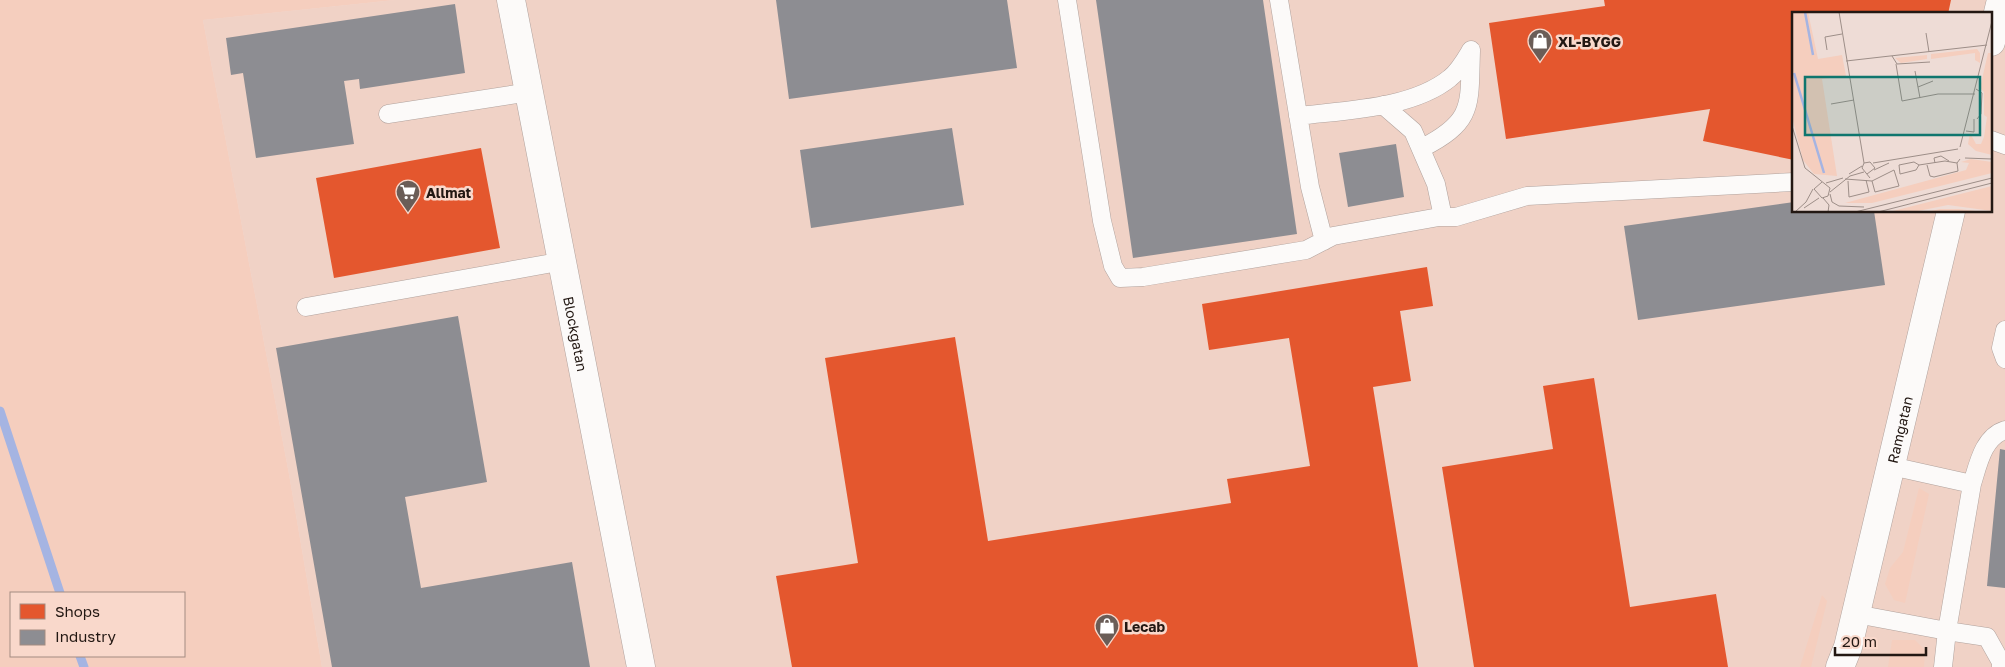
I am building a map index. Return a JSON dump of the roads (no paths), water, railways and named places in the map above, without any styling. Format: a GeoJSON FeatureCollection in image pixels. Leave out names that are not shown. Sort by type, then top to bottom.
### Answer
{"type":"FeatureCollection","features":[{"type":"Feature","properties":{"kind":"street","name":"Blockgatan"},"geometry":{"type":"LineString","coordinates":[[512,0],[642,667]]}},
{"type":"Feature","properties":{"kind":"street"},"geometry":{"type":"LineString","coordinates":[[1992,38],[2001,0]]}},
{"type":"Feature","properties":{"kind":"street","name":"Ramgatan"},"geometry":{"type":"LineString","coordinates":[[1845,660],[1951,212]]}},
{"type":"Feature","properties":{"kind":"lane"},"geometry":{"type":"LineString","coordinates":[[1067,0],[1102,221],[1113,266],[1120,278],[1144,278],[1306,250],[1333,236],[1442,217],[1456,217],[1527,196],[1792,182]]}},
{"type":"Feature","properties":{"kind":"lane"},"geometry":{"type":"LineString","coordinates":[[1279,0],[1310,187],[1324,241]]}},
{"type":"Feature","properties":{"kind":"lane"},"geometry":{"type":"LineString","coordinates":[[1298,116],[1383,105],[1424,94],[1440,85],[1460,68],[1471,50],[1469,96],[1465,114],[1460,123],[1444,137],[1422,148]]}},
{"type":"Feature","properties":{"kind":"lane"},"geometry":{"type":"LineString","coordinates":[[388,114],[530,92]]}},
{"type":"Feature","properties":{"kind":"lane"},"geometry":{"type":"LineString","coordinates":[[1383,105],[1413,131],[1422,148],[1436,184],[1442,217]]}},
{"type":"Feature","properties":{"kind":"lane"},"geometry":{"type":"LineString","coordinates":[[1992,140],[2005,145]]}},
{"type":"Feature","properties":{"kind":"lane"},"geometry":{"type":"LineString","coordinates":[[306,307],[564,261]]}},
{"type":"Feature","properties":{"kind":"lane"},"geometry":{"type":"LineString","coordinates":[[2005,330],[2001,348],[2005,360]]}},
{"type":"Feature","properties":{"kind":"lane"},"geometry":{"type":"LineString","coordinates":[[1943,667],[1947,631],[1972,484],[1984,449],[1991,440],[2005,430]]}},
{"type":"Feature","properties":{"kind":"lane"},"geometry":{"type":"LineString","coordinates":[[1891,466],[1972,484]]}},
{"type":"Feature","properties":{"kind":"lane"},"geometry":{"type":"LineString","coordinates":[[1856,614],[1987,638],[2001,662],[2001,667]]}},
{"type":"Feature","properties":{"kind":"waterway"},"geometry":{"type":"LineString","coordinates":[[0,411],[60,592]]}},
{"type":"Feature","properties":{"kind":"waterway"},"geometry":{"type":"LineString","coordinates":[[80,657],[84,667]]}},
{"type":"Feature","properties":{"kind":"place","name":"XL-BYGG"},"geometry":{"type":"Point","coordinates":[1540,62]}},
{"type":"Feature","properties":{"kind":"place","name":"Allmat"},"geometry":{"type":"Point","coordinates":[408,213]}},
{"type":"Feature","properties":{"kind":"place","name":"Lecab"},"geometry":{"type":"Point","coordinates":[1107,647]}}]}
